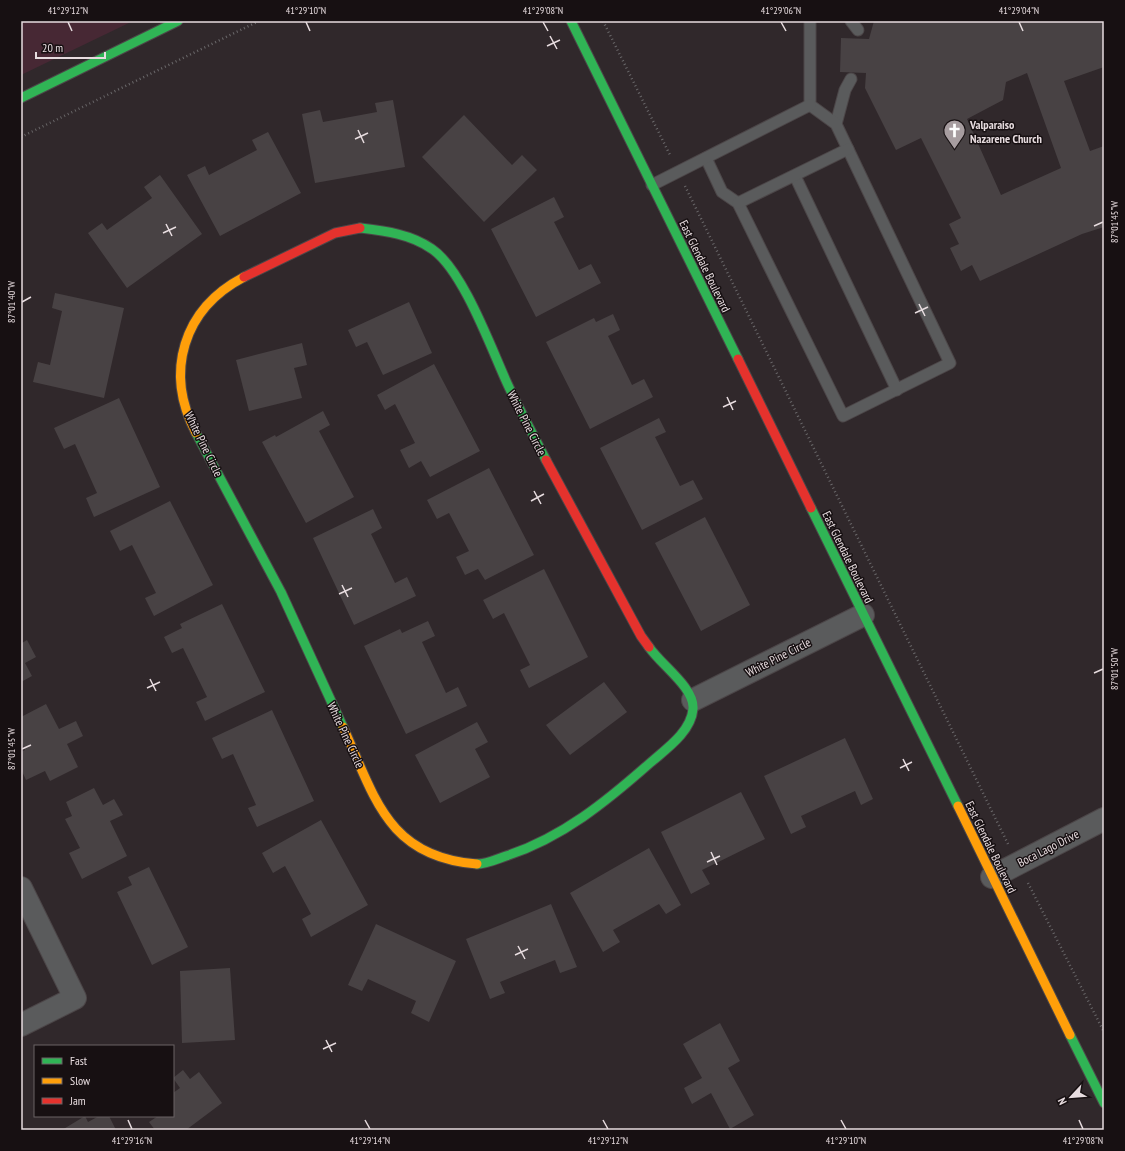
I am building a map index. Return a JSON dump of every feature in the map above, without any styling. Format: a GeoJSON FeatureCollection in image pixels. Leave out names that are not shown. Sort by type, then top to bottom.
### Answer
{"type":"FeatureCollection","features":[{"type":"Feature","properties":{"kind":"street"},"geometry":{"type":"LineString","coordinates":[[21,98],[178,21]]}},
{"type":"Feature","properties":{"kind":"street","name":"East Glendale Boulevard"},"geometry":{"type":"LineString","coordinates":[[571,21],[1104,1103]]}},
{"type":"Feature","properties":{"kind":"street","name":"White Pine Circle"},"geometry":{"type":"LineString","coordinates":[[360,228],[390,231],[414,239],[433,249],[450,267],[465,291],[521,413],[640,636],[660,662],[683,686],[693,700],[692,717],[683,733],[623,787],[588,814],[549,838],[512,855],[480,864],[453,862],[429,854],[406,839],[392,826],[376,800],[281,592],[190,421],[181,393],[180,367],[186,342],[199,315],[218,294],[242,278],[335,234],[360,228]]}},
{"type":"Feature","properties":{"kind":"street","name":"White Pine Circle"},"geometry":{"type":"LineString","coordinates":[[693,700],[863,615]]}},
{"type":"Feature","properties":{"kind":"street","name":"Boca Lago Drive"},"geometry":{"type":"LineString","coordinates":[[992,877],[1104,819]]}},
{"type":"Feature","properties":{"kind":"street"},"geometry":{"type":"LineString","coordinates":[[21,888],[75,998],[21,1025]]}},
{"type":"Feature","properties":{"kind":"lane"},"geometry":{"type":"LineString","coordinates":[[810,21],[810,105]]}},
{"type":"Feature","properties":{"kind":"lane"},"geometry":{"type":"LineString","coordinates":[[851,21],[858,30]]}},
{"type":"Feature","properties":{"kind":"lane"},"geometry":{"type":"LineString","coordinates":[[836,124],[845,90],[851,79]]}},
{"type":"Feature","properties":{"kind":"lane"},"geometry":{"type":"LineString","coordinates":[[652,185],[810,105]]}},
{"type":"Feature","properties":{"kind":"lane"},"geometry":{"type":"LineString","coordinates":[[706,158],[722,192],[738,204],[843,416],[950,364],[836,124],[810,105]]}},
{"type":"Feature","properties":{"kind":"lane"},"geometry":{"type":"LineString","coordinates":[[738,204],[848,149]]}},
{"type":"Feature","properties":{"kind":"lane"},"geometry":{"type":"LineString","coordinates":[[795,176],[897,390]]}},
{"type":"Feature","properties":{"kind":"path"},"geometry":{"type":"LineString","coordinates":[[21,137],[259,21]]}},
{"type":"Feature","properties":{"kind":"path"},"geometry":{"type":"LineString","coordinates":[[603,21],[876,574],[959,747],[1104,1032]]}},
{"type":"Feature","properties":{"kind":"shaded area"},"geometry":{"type":"Polygon","coordinates":[[[21,21],[133,21],[21,75],[21,21]]]}},
{"type":"Feature","properties":{"kind":"building","name":"Valparaiso Nazarene Church"},"geometry":{"type":"Polygon","coordinates":[[[874,21],[1104,21],[1104,67],[1064,81],[1090,151],[1104,146],[1104,227],[1082,234],[980,281],[972,265],[961,271],[950,248],[959,244],[949,224],[961,218],[921,138],[896,150],[865,88],[866,73],[840,72],[841,38],[869,39],[874,21]],[[1027,73],[1006,82],[1003,100],[967,119],[1001,195],[1061,168],[1027,73]]]}},
{"type":"Feature","properties":{"kind":"building"},"geometry":{"type":"Polygon","coordinates":[[[393,100],[405,167],[315,183],[302,114],[320,110],[323,122],[377,112],[375,103],[393,100]]]}},
{"type":"Feature","properties":{"kind":"building"},"geometry":{"type":"Polygon","coordinates":[[[464,115],[512,165],[522,155],[537,170],[484,222],[422,157],[464,115]]]}},
{"type":"Feature","properties":{"kind":"building"},"geometry":{"type":"Polygon","coordinates":[[[268,132],[301,193],[220,236],[187,175],[205,166],[209,175],[257,150],[252,140],[268,132]]]}},
{"type":"Feature","properties":{"kind":"building"},"geometry":{"type":"Polygon","coordinates":[[[160,175],[202,234],[127,288],[88,233],[102,223],[107,230],[152,198],[144,187],[160,175]]]}},
{"type":"Feature","properties":{"kind":"building"},"geometry":{"type":"Polygon","coordinates":[[[554,197],[564,217],[554,222],[579,270],[591,264],[601,283],[536,317],[491,229],[554,197]]]}},
{"type":"Feature","properties":{"kind":"building"},"geometry":{"type":"Polygon","coordinates":[[[55,293],[124,308],[104,398],[33,382],[38,362],[50,365],[62,311],[52,308],[55,293]]]}},
{"type":"Feature","properties":{"kind":"building"},"geometry":{"type":"Polygon","coordinates":[[[409,302],[432,353],[383,375],[367,342],[356,347],[348,330],[409,302]]]}},
{"type":"Feature","properties":{"kind":"building"},"geometry":{"type":"Polygon","coordinates":[[[613,314],[620,330],[608,336],[632,385],[644,379],[653,397],[590,429],[546,342],[594,318],[596,322],[613,314]]]}},
{"type":"Feature","properties":{"kind":"building"},"geometry":{"type":"Polygon","coordinates":[[[302,343],[307,365],[294,368],[302,398],[249,411],[236,360],[302,343]]]}},
{"type":"Feature","properties":{"kind":"building"},"geometry":{"type":"Polygon","coordinates":[[[434,364],[480,451],[430,477],[421,461],[409,468],[400,450],[415,443],[395,404],[385,410],[377,395],[434,364]]]}},
{"type":"Feature","properties":{"kind":"building"},"geometry":{"type":"Polygon","coordinates":[[[119,398],[160,487],[94,517],[86,498],[97,493],[75,444],[64,449],[54,428],[119,398]]]}},
{"type":"Feature","properties":{"kind":"building"},"geometry":{"type":"Polygon","coordinates":[[[323,411],[330,425],[319,431],[354,497],[306,523],[262,442],[275,435],[276,437],[323,411]]]}},
{"type":"Feature","properties":{"kind":"building"},"geometry":{"type":"Polygon","coordinates":[[[659,418],[666,432],[655,437],[680,486],[693,480],[703,499],[642,530],[600,448],[659,418]]]}},
{"type":"Feature","properties":{"kind":"building"},"geometry":{"type":"Polygon","coordinates":[[[489,468],[534,555],[485,580],[478,569],[465,575],[456,557],[469,551],[449,513],[437,519],[427,500],[489,468]]]}},
{"type":"Feature","properties":{"kind":"building"},"geometry":{"type":"Polygon","coordinates":[[[170,501],[213,585],[154,616],[145,598],[156,593],[132,545],[120,551],[110,531],[170,501]]]}},
{"type":"Feature","properties":{"kind":"building"},"geometry":{"type":"Polygon","coordinates":[[[373,509],[382,528],[371,534],[395,583],[407,577],[416,596],[354,625],[313,538],[373,509]]]}},
{"type":"Feature","properties":{"kind":"building"},"geometry":{"type":"Polygon","coordinates":[[[705,517],[750,605],[701,631],[655,543],[705,517]]]}},
{"type":"Feature","properties":{"kind":"building"},"geometry":{"type":"Polygon","coordinates":[[[544,569],[588,657],[529,688],[520,670],[530,665],[504,613],[493,619],[483,600],[544,569]]]}},
{"type":"Feature","properties":{"kind":"building"},"geometry":{"type":"Polygon","coordinates":[[[222,604],[265,692],[205,721],[196,702],[207,697],[183,648],[172,653],[164,637],[182,628],[180,624],[222,604]]]}},
{"type":"Feature","properties":{"kind":"building"},"geometry":{"type":"Polygon","coordinates":[[[428,621],[435,636],[422,642],[446,693],[458,687],[467,706],[406,734],[364,646],[400,629],[402,633],[428,621]]]}},
{"type":"Feature","properties":{"kind":"building"},"geometry":{"type":"Polygon","coordinates":[[[27,640],[36,657],[25,663],[32,676],[21,682],[21,641],[22,643],[27,640]]]}},
{"type":"Feature","properties":{"kind":"building"},"geometry":{"type":"Polygon","coordinates":[[[604,682],[627,712],[570,755],[546,725],[604,682]]]}},
{"type":"Feature","properties":{"kind":"building"},"geometry":{"type":"Polygon","coordinates":[[[46,704],[59,729],[76,721],[83,736],[67,744],[78,767],[50,781],[45,771],[26,780],[21,769],[21,752],[25,750],[21,741],[21,717],[46,704]]]}},
{"type":"Feature","properties":{"kind":"building"},"geometry":{"type":"Polygon","coordinates":[[[272,710],[314,801],[257,827],[248,808],[256,805],[233,754],[222,759],[212,738],[272,710]]]}},
{"type":"Feature","properties":{"kind":"building"},"geometry":{"type":"Polygon","coordinates":[[[477,722],[488,742],[475,749],[490,777],[440,803],[415,755],[477,722]]]}},
{"type":"Feature","properties":{"kind":"building"},"geometry":{"type":"Polygon","coordinates":[[[845,738],[873,799],[861,805],[855,791],[801,816],[806,827],[791,834],[764,776],[845,738]]]}},
{"type":"Feature","properties":{"kind":"building"},"geometry":{"type":"Polygon","coordinates":[[[94,788],[103,805],[114,799],[123,815],[110,821],[127,856],[82,879],[69,853],[80,848],[65,819],[72,816],[66,802],[94,788]]]}},
{"type":"Feature","properties":{"kind":"building"},"geometry":{"type":"Polygon","coordinates":[[[741,792],[765,839],[702,870],[710,884],[691,894],[661,832],[741,792]]]}},
{"type":"Feature","properties":{"kind":"building"},"geometry":{"type":"Polygon","coordinates":[[[321,820],[368,905],[311,937],[302,919],[311,914],[285,866],[273,873],[262,853],[321,820]]]}},
{"type":"Feature","properties":{"kind":"building"},"geometry":{"type":"Polygon","coordinates":[[[649,848],[681,905],[666,914],[659,904],[613,930],[620,942],[603,952],[570,893],[649,848]]]}},
{"type":"Feature","properties":{"kind":"building"},"geometry":{"type":"Polygon","coordinates":[[[149,867],[188,947],[152,965],[117,892],[132,885],[128,877],[149,867]]]}},
{"type":"Feature","properties":{"kind":"building"},"geometry":{"type":"Polygon","coordinates":[[[551,904],[577,967],[560,973],[555,960],[500,982],[505,993],[490,999],[466,939],[551,904]]]}},
{"type":"Feature","properties":{"kind":"building"},"geometry":{"type":"Polygon","coordinates":[[[376,924],[456,961],[429,1022],[411,1013],[416,1001],[368,979],[362,991],[348,985],[376,924]]]}},
{"type":"Feature","properties":{"kind":"building"},"geometry":{"type":"Polygon","coordinates":[[[230,968],[235,1040],[182,1043],[180,971],[230,968]]]}},
{"type":"Feature","properties":{"kind":"building"},"geometry":{"type":"Polygon","coordinates":[[[720,1023],[740,1061],[728,1068],[754,1115],[730,1129],[711,1093],[692,1104],[684,1088],[702,1078],[683,1044],[720,1023]]]}},
{"type":"Feature","properties":{"kind":"building"},"geometry":{"type":"Polygon","coordinates":[[[183,1070],[190,1079],[199,1072],[222,1103],[186,1130],[155,1130],[149,1122],[156,1117],[174,1117],[174,1092],[180,1088],[174,1077],[183,1070]]]}},
{"type":"Feature","properties":{"kind":"building"},"geometry":{"type":"Polygon","coordinates":[[[83,1117],[86,1117],[88,1122],[97,1117],[110,1117],[116,1130],[62,1130],[83,1117]]]}},
{"type":"Feature","properties":{"kind":"traffic: fast"},"geometry":{"type":"LineString","coordinates":[[21,98],[178,21]]}},
{"type":"Feature","properties":{"kind":"traffic: fast"},"geometry":{"type":"LineString","coordinates":[[571,21],[738,359]]}},
{"type":"Feature","properties":{"kind":"traffic: fast"},"geometry":{"type":"LineString","coordinates":[[360,228],[388,232],[407,237],[424,244],[443,259],[455,274],[465,291],[507,383],[546,460]]}},
{"type":"Feature","properties":{"kind":"traffic: fast"},"geometry":{"type":"LineString","coordinates":[[196,433],[281,592],[343,727]]}},
{"type":"Feature","properties":{"kind":"traffic: fast"},"geometry":{"type":"LineString","coordinates":[[811,508],[958,806]]}},
{"type":"Feature","properties":{"kind":"traffic: fast"},"geometry":{"type":"LineString","coordinates":[[477,864],[492,861],[527,848],[565,829],[617,791],[683,733],[688,725],[693,709],[689,693],[649,647]]}},
{"type":"Feature","properties":{"kind":"traffic: fast"},"geometry":{"type":"LineString","coordinates":[[1070,1035],[1104,1103]]}},
{"type":"Feature","properties":{"kind":"traffic: slow"},"geometry":{"type":"LineString","coordinates":[[196,433],[186,410],[181,387],[181,365],[185,344],[194,324],[206,306],[223,290],[244,277]]}},
{"type":"Feature","properties":{"kind":"traffic: slow"},"geometry":{"type":"LineString","coordinates":[[343,727],[376,799],[388,819],[403,836],[423,849],[447,859],[477,864]]}},
{"type":"Feature","properties":{"kind":"traffic: slow"},"geometry":{"type":"LineString","coordinates":[[958,806],[1070,1035]]}},
{"type":"Feature","properties":{"kind":"traffic: jam"},"geometry":{"type":"LineString","coordinates":[[244,277],[335,233],[360,228]]}},
{"type":"Feature","properties":{"kind":"traffic: jam"},"geometry":{"type":"LineString","coordinates":[[738,359],[811,508]]}},
{"type":"Feature","properties":{"kind":"traffic: jam"},"geometry":{"type":"LineString","coordinates":[[546,460],[641,636],[649,647]]}},
{"type":"Feature","properties":{"kind":"place","name":"Valparaiso Nazarene Church"},"geometry":{"type":"Point","coordinates":[955,150]}}]}
